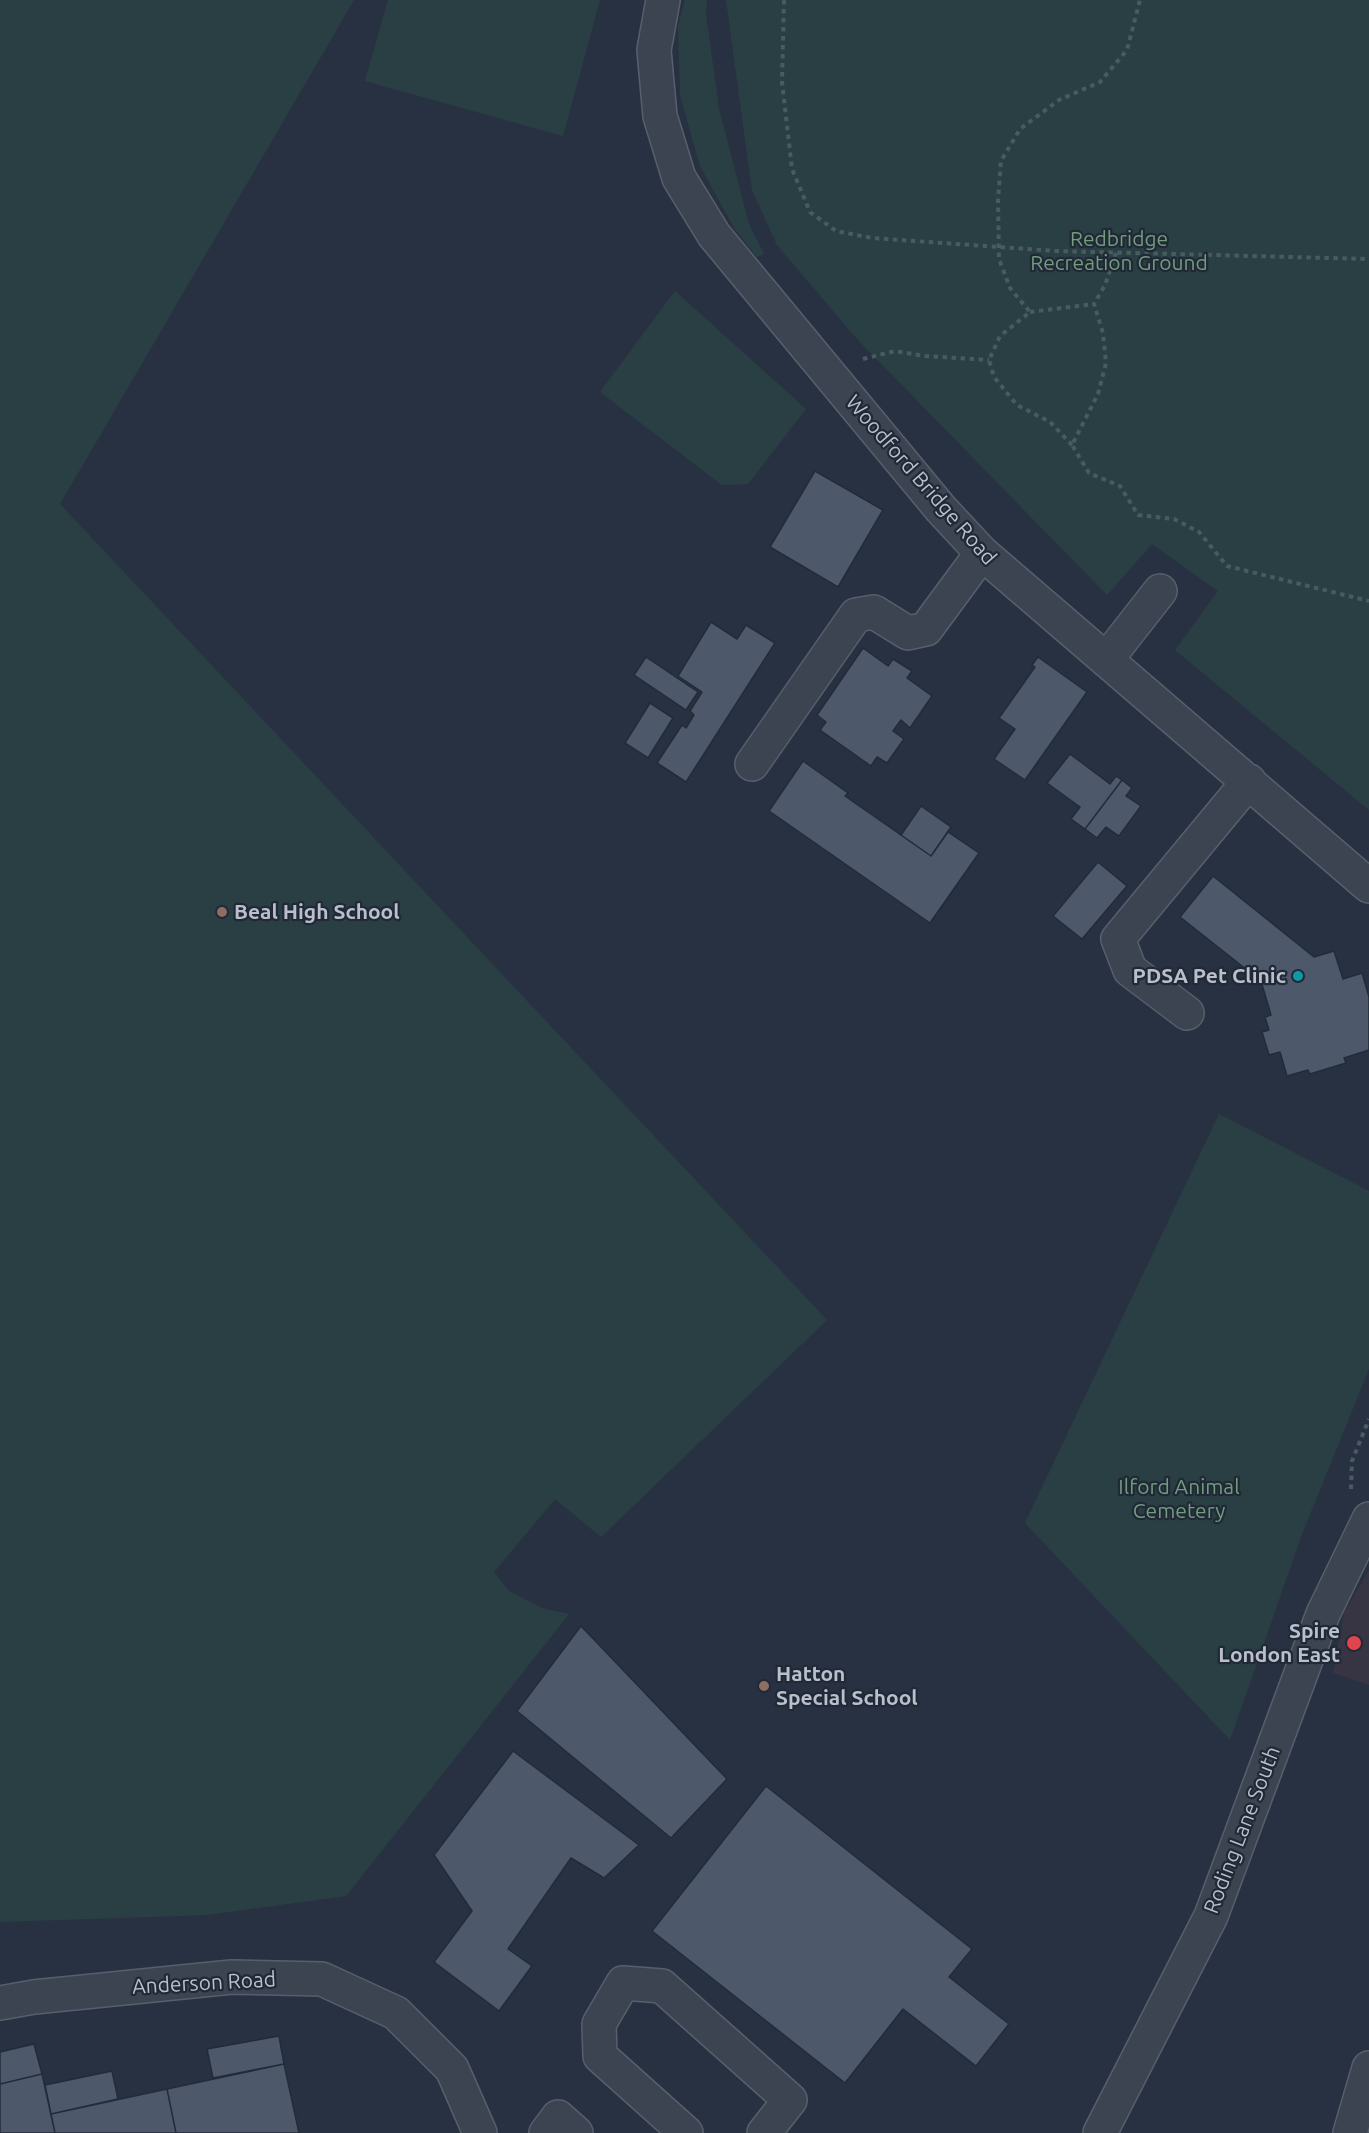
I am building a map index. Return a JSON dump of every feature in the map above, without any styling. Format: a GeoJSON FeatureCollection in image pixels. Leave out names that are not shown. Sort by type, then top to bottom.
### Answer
{"type":"FeatureCollection","features":[{"type":"Feature","properties":{"kind":"street","name":"Woodford Bridge Road"},"geometry":{"type":"LineString","coordinates":[[663,0],[654,50],[660,116],[679,178],[714,235],[941,509],[982,553],[1369,886]]}},
{"type":"Feature","properties":{"kind":"street"},"geometry":{"type":"LineString","coordinates":[[752,764],[856,615],[874,612],[908,633],[926,629],[982,553]]}},
{"type":"Feature","properties":{"kind":"street"},"geometry":{"type":"LineString","coordinates":[[1106,660],[1160,591]]}},
{"type":"Feature","properties":{"kind":"street"},"geometry":{"type":"LineString","coordinates":[[1187,1013],[1130,970],[1118,939],[1249,781]]}},
{"type":"Feature","properties":{"kind":"street","name":"Roding Lane South"},"geometry":{"type":"LineString","coordinates":[[1100,2133],[1211,1916],[1323,1614],[1367,1522]]}},
{"type":"Feature","properties":{"kind":"street","name":"Anderson Road"},"geometry":{"type":"LineString","coordinates":[[0,2003],[34,1997],[232,1977],[322,1979],[396,2013],[453,2069],[480,2133]]}},
{"type":"Feature","properties":{"kind":"street"},"geometry":{"type":"LineString","coordinates":[[686,2133],[600,2056],[599,2024],[623,1983],[662,1986],[790,2100],[764,2133]]}},
{"type":"Feature","properties":{"kind":"street"},"geometry":{"type":"LineString","coordinates":[[1350,2133],[1369,2068]]}},
{"type":"Feature","properties":{"kind":"street"},"geometry":{"type":"LineString","coordinates":[[546,2133],[558,2117],[576,2133]]}},
{"type":"Feature","properties":{"kind":"path"},"geometry":{"type":"LineString","coordinates":[[784,0],[782,82],[792,168],[810,212],[836,231],[872,238],[999,247],[1116,253],[1369,260]]}},
{"type":"Feature","properties":{"kind":"path"},"geometry":{"type":"LineString","coordinates":[[1030,312],[1010,288],[999,259],[998,201],[1001,161],[1020,129],[1059,100],[1100,82],[1127,50],[1140,0]]}},
{"type":"Feature","properties":{"kind":"path"},"geometry":{"type":"LineString","coordinates":[[1072,445],[1098,394],[1106,363],[1102,333],[1094,304],[1116,253]]}},
{"type":"Feature","properties":{"kind":"path"},"geometry":{"type":"LineString","coordinates":[[1094,304],[1030,312],[1000,336],[989,360],[994,377],[1017,405],[1050,422],[1072,445],[1089,473],[1120,486],[1138,515],[1174,519],[1199,532],[1227,566],[1369,601]]}},
{"type":"Feature","properties":{"kind":"path"},"geometry":{"type":"LineString","coordinates":[[836,381],[863,358],[895,351],[925,356],[989,360]]}},
{"type":"Feature","properties":{"kind":"path"},"geometry":{"type":"LineString","coordinates":[[1367,1522],[1353,1503],[1350,1481],[1352,1461],[1369,1419]]}},
{"type":"Feature","properties":{"kind":"shaded area","name":"Spire London East"},"geometry":{"type":"Polygon","coordinates":[[[1369,1570],[1369,1685],[1333,1673],[1344,1613],[1369,1570]]]}},
{"type":"Feature","properties":{"kind":"green space","name":"Beal High School"},"geometry":{"type":"Polygon","coordinates":[[[0,0],[354,0],[60,504],[827,1320],[601,1537],[555,1499],[494,1572],[509,1591],[542,1608],[569,1614],[346,1896],[207,1915],[0,1922],[0,0]]]}},
{"type":"Feature","properties":{"kind":"green space"},"geometry":{"type":"Polygon","coordinates":[[[388,0],[600,0],[563,136],[365,81],[388,0]]]}},
{"type":"Feature","properties":{"kind":"green space"},"geometry":{"type":"Polygon","coordinates":[[[685,0],[707,0],[706,14],[719,109],[749,224],[764,254],[757,257],[734,228],[700,166],[680,95],[678,26],[685,0]]]}},
{"type":"Feature","properties":{"kind":"green space","name":"Redbridge Recreation Ground"},"geometry":{"type":"Polygon","coordinates":[[[726,0],[1369,0],[1369,810],[1175,650],[1218,591],[1152,544],[1107,595],[857,339],[777,245],[752,190],[726,0]]]}},
{"type":"Feature","properties":{"kind":"green space"},"geometry":{"type":"Polygon","coordinates":[[[675,291],[806,409],[748,484],[722,485],[600,392],[675,291]]]}},
{"type":"Feature","properties":{"kind":"green space","name":"Ilford Animal Cemetery"},"geometry":{"type":"Polygon","coordinates":[[[1219,1114],[1369,1191],[1369,1369],[1302,1534],[1230,1740],[1025,1523],[1219,1114]]]}},
{"type":"Feature","properties":{"kind":"building"},"geometry":{"type":"Polygon","coordinates":[[[815,471],[883,510],[838,587],[770,547],[815,471]]]}},
{"type":"Feature","properties":{"kind":"building"},"geometry":{"type":"Polygon","coordinates":[[[711,622],[737,639],[746,625],[775,643],[686,782],[657,763],[682,725],[686,728],[694,715],[690,711],[702,692],[678,676],[711,622]]]}},
{"type":"Feature","properties":{"kind":"building"},"geometry":{"type":"Polygon","coordinates":[[[863,648],[888,666],[893,659],[912,671],[907,678],[932,696],[910,728],[901,720],[893,731],[904,739],[887,763],[877,757],[871,766],[820,730],[826,722],[817,715],[863,648]]]}},
{"type":"Feature","properties":{"kind":"building"},"geometry":{"type":"Polygon","coordinates":[[[646,657],[698,692],[686,710],[634,675],[646,657]]]}},
{"type":"Feature","properties":{"kind":"building"},"geometry":{"type":"Polygon","coordinates":[[[1038,657],[1087,692],[1025,780],[994,759],[1015,729],[999,718],[1035,667],[1032,665],[1038,657]]]}},
{"type":"Feature","properties":{"kind":"building"},"geometry":{"type":"Polygon","coordinates":[[[650,703],[673,718],[648,758],[625,743],[650,703]]]}},
{"type":"Feature","properties":{"kind":"building"},"geometry":{"type":"Polygon","coordinates":[[[1070,754],[1110,784],[1116,776],[1122,780],[1085,829],[1071,819],[1080,807],[1047,783],[1070,754]]]}},
{"type":"Feature","properties":{"kind":"building"},"geometry":{"type":"Polygon","coordinates":[[[803,761],[848,793],[845,796],[931,856],[948,832],[979,853],[930,923],[769,811],[803,761]]]}},
{"type":"Feature","properties":{"kind":"building"},"geometry":{"type":"Polygon","coordinates":[[[1122,780],[1132,788],[1126,796],[1141,806],[1119,836],[1106,827],[1097,838],[1085,829],[1122,780]]]}},
{"type":"Feature","properties":{"kind":"building"},"geometry":{"type":"Polygon","coordinates":[[[921,806],[951,827],[931,856],[901,835],[921,806]]]}},
{"type":"Feature","properties":{"kind":"building"},"geometry":{"type":"Polygon","coordinates":[[[1098,862],[1127,886],[1082,939],[1053,916],[1098,862]]]}},
{"type":"Feature","properties":{"kind":"building","name":"PDSA Pet Clinic"},"geometry":{"type":"Polygon","coordinates":[[[1213,876],[1314,957],[1334,951],[1343,979],[1362,973],[1369,997],[1369,1050],[1344,1058],[1346,1063],[1310,1074],[1308,1070],[1287,1076],[1280,1052],[1269,1055],[1262,1032],[1269,1030],[1265,1017],[1271,1015],[1261,981],[1180,917],[1213,876]]]}},
{"type":"Feature","properties":{"kind":"building"},"geometry":{"type":"Polygon","coordinates":[[[581,1626],[727,1779],[671,1838],[517,1711],[581,1626]]]}},
{"type":"Feature","properties":{"kind":"building"},"geometry":{"type":"Polygon","coordinates":[[[513,1751],[639,1845],[604,1878],[571,1858],[508,1949],[532,1966],[499,2011],[434,1962],[472,1911],[434,1855],[513,1751]]]}},
{"type":"Feature","properties":{"kind":"building"},"geometry":{"type":"Polygon","coordinates":[[[766,1786],[972,1949],[949,1977],[1009,2024],[976,2066],[903,2009],[845,2083],[652,1931],[766,1786]]]}},
{"type":"Feature","properties":{"kind":"building"},"geometry":{"type":"Polygon","coordinates":[[[279,2036],[284,2064],[213,2078],[207,2049],[279,2036]]]}},
{"type":"Feature","properties":{"kind":"building"},"geometry":{"type":"Polygon","coordinates":[[[34,2044],[42,2074],[0,2084],[0,2052],[34,2044]]]}},
{"type":"Feature","properties":{"kind":"building"},"geometry":{"type":"Polygon","coordinates":[[[284,2064],[299,2133],[176,2133],[167,2089],[284,2064]]]}},
{"type":"Feature","properties":{"kind":"building"},"geometry":{"type":"Polygon","coordinates":[[[112,2071],[118,2099],[51,2114],[45,2085],[112,2071]]]}},
{"type":"Feature","properties":{"kind":"building"},"geometry":{"type":"Polygon","coordinates":[[[42,2074],[55,2133],[0,2133],[0,2084],[42,2074]]]}},
{"type":"Feature","properties":{"kind":"building"},"geometry":{"type":"Polygon","coordinates":[[[167,2089],[176,2133],[55,2133],[51,2114],[167,2089]]]}},
{"type":"Feature","properties":{"kind":"place","name":"Beal High School"},"geometry":{"type":"Point","coordinates":[222,912]}},
{"type":"Feature","properties":{"kind":"place","name":"PDSA Pet Clinic"},"geometry":{"type":"Point","coordinates":[1298,976]}},
{"type":"Feature","properties":{"kind":"place","name":"Spire London East"},"geometry":{"type":"Point","coordinates":[1354,1643]}},
{"type":"Feature","properties":{"kind":"place","name":"Hatton Special School"},"geometry":{"type":"Point","coordinates":[764,1686]}}]}
